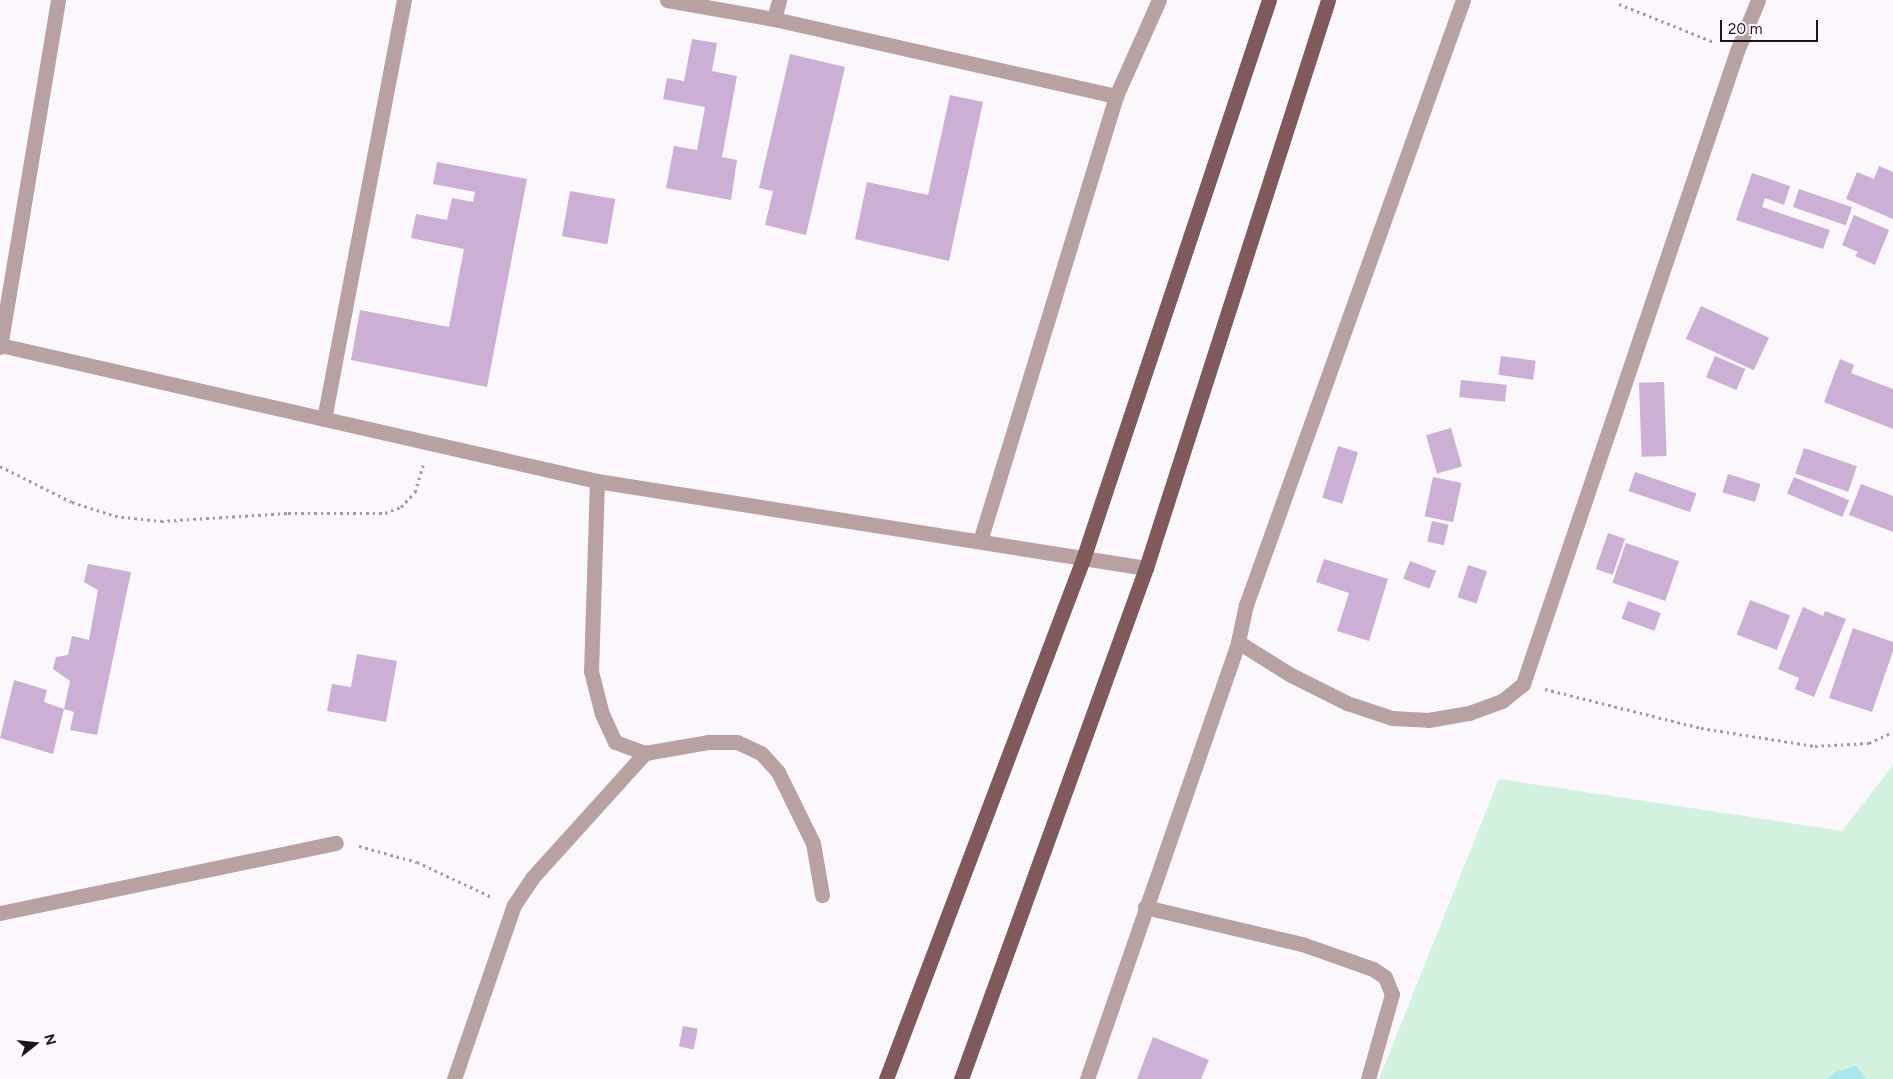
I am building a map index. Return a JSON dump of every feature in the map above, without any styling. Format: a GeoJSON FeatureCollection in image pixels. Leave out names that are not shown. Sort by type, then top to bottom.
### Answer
{"type":"FeatureCollection","features":[{"type":"Feature","properties":{"kind":"main road"},"geometry":{"type":"LineString","coordinates":[[886,1079],[1083,559],[1269,0]]}},
{"type":"Feature","properties":{"kind":"main road"},"geometry":{"type":"LineString","coordinates":[[961,1079],[1146,568],[1328,0]]}},
{"type":"Feature","properties":{"kind":"street"},"geometry":{"type":"LineString","coordinates":[[58,0],[0,346],[597,481],[1146,568]]}},
{"type":"Feature","properties":{"kind":"street"},"geometry":{"type":"LineString","coordinates":[[324,419],[404,0]]}},
{"type":"Feature","properties":{"kind":"street"},"geometry":{"type":"LineString","coordinates":[[666,0],[774,19],[1116,96]]}},
{"type":"Feature","properties":{"kind":"street"},"geometry":{"type":"LineString","coordinates":[[774,19],[779,0]]}},
{"type":"Feature","properties":{"kind":"street"},"geometry":{"type":"LineString","coordinates":[[980,541],[1116,96],[1159,0]]}},
{"type":"Feature","properties":{"kind":"street"},"geometry":{"type":"LineString","coordinates":[[1086,1079],[1238,642],[1246,605],[1463,0]]}},
{"type":"Feature","properties":{"kind":"street"},"geometry":{"type":"LineString","coordinates":[[1238,642],[1291,675],[1347,703],[1392,718],[1428,720],[1469,713],[1502,701],[1523,684],[1737,51],[1758,0]]}},
{"type":"Feature","properties":{"kind":"street"},"geometry":{"type":"LineString","coordinates":[[597,481],[591,671],[602,714],[615,742],[645,753],[709,742],[737,742],[761,753],[778,772],[813,843],[822,895]]}},
{"type":"Feature","properties":{"kind":"street"},"geometry":{"type":"LineString","coordinates":[[454,1079],[514,905],[532,878],[645,753]]}},
{"type":"Feature","properties":{"kind":"street"},"geometry":{"type":"LineString","coordinates":[[0,913],[336,843]]}},
{"type":"Feature","properties":{"kind":"street"},"geometry":{"type":"LineString","coordinates":[[1145,907],[1302,944],[1373,969],[1385,977],[1392,994],[1368,1079]]}},
{"type":"Feature","properties":{"kind":"path"},"geometry":{"type":"LineString","coordinates":[[1620,4],[1737,51]]}},
{"type":"Feature","properties":{"kind":"path"},"geometry":{"type":"LineString","coordinates":[[0,466],[72,502],[115,516],[161,521],[288,513],[368,514],[385,513],[402,506],[415,492],[430,444]]}},
{"type":"Feature","properties":{"kind":"path"},"geometry":{"type":"LineString","coordinates":[[1523,684],[1701,728],[1815,746],[1869,743],[1893,732]]}},
{"type":"Feature","properties":{"kind":"path"},"geometry":{"type":"LineString","coordinates":[[336,843],[375,848],[417,862],[514,905]]}},
{"type":"Feature","properties":{"kind":"green space"},"geometry":{"type":"Polygon","coordinates":[[[1893,765],[1893,1079],[1379,1079],[1499,779],[1842,831],[1893,765]]]}},
{"type":"Feature","properties":{"kind":"water"},"geometry":{"type":"Polygon","coordinates":[[[1856,1066],[1866,1079],[1827,1079],[1836,1072],[1856,1066]]]}},
{"type":"Feature","properties":{"kind":"building"},"geometry":{"type":"Polygon","coordinates":[[[692,39],[717,43],[712,71],[737,76],[722,157],[737,160],[731,200],[666,188],[674,146],[697,150],[705,107],[663,99],[667,78],[684,81],[692,39]]]}},
{"type":"Feature","properties":{"kind":"building"},"geometry":{"type":"Polygon","coordinates":[[[790,54],[845,67],[806,235],[765,225],[773,191],[759,188],[790,54]]]}},
{"type":"Feature","properties":{"kind":"building"},"geometry":{"type":"Polygon","coordinates":[[[950,95],[983,102],[949,261],[855,239],[867,182],[928,195],[950,95]]]}},
{"type":"Feature","properties":{"kind":"building"},"geometry":{"type":"Polygon","coordinates":[[[437,162],[527,179],[487,387],[351,360],[360,310],[449,327],[464,249],[411,238],[416,214],[447,220],[452,198],[473,202],[475,192],[433,184],[437,162]]]}},
{"type":"Feature","properties":{"kind":"building"},"geometry":{"type":"Polygon","coordinates":[[[1879,166],[1893,172],[1893,219],[1846,199],[1857,172],[1874,179],[1879,166]]]}},
{"type":"Feature","properties":{"kind":"building"},"geometry":{"type":"Polygon","coordinates":[[[1752,173],[1790,186],[1784,205],[1765,198],[1762,207],[1830,230],[1823,249],[1736,220],[1752,173]]]}},
{"type":"Feature","properties":{"kind":"building"},"geometry":{"type":"Polygon","coordinates":[[[1799,189],[1852,207],[1846,225],[1793,207],[1799,189]]]}},
{"type":"Feature","properties":{"kind":"building"},"geometry":{"type":"Polygon","coordinates":[[[570,191],[615,199],[607,244],[562,236],[570,191]]]}},
{"type":"Feature","properties":{"kind":"building"},"geometry":{"type":"Polygon","coordinates":[[[1854,215],[1889,230],[1875,265],[1855,256],[1858,252],[1842,245],[1854,215]]]}},
{"type":"Feature","properties":{"kind":"building"},"geometry":{"type":"Polygon","coordinates":[[[1701,306],[1769,338],[1754,370],[1686,339],[1701,306]]]}},
{"type":"Feature","properties":{"kind":"building"},"geometry":{"type":"Polygon","coordinates":[[[1501,356],[1536,361],[1533,380],[1498,375],[1501,356]]]}},
{"type":"Feature","properties":{"kind":"building"},"geometry":{"type":"Polygon","coordinates":[[[1715,356],[1745,369],[1736,390],[1706,377],[1715,356]]]}},
{"type":"Feature","properties":{"kind":"building"},"geometry":{"type":"Polygon","coordinates":[[[1840,359],[1854,365],[1851,373],[1893,389],[1893,429],[1824,402],[1840,359]]]}},
{"type":"Feature","properties":{"kind":"building"},"geometry":{"type":"Polygon","coordinates":[[[1461,380],[1507,385],[1505,402],[1459,397],[1461,380]]]}},
{"type":"Feature","properties":{"kind":"building"},"geometry":{"type":"Polygon","coordinates":[[[1664,382],[1667,456],[1642,457],[1639,383],[1664,382]]]}},
{"type":"Feature","properties":{"kind":"building"},"geometry":{"type":"Polygon","coordinates":[[[1451,428],[1462,466],[1437,474],[1426,435],[1451,428]]]}},
{"type":"Feature","properties":{"kind":"building"},"geometry":{"type":"Polygon","coordinates":[[[1338,446],[1358,452],[1342,504],[1322,498],[1338,446]]]}},
{"type":"Feature","properties":{"kind":"building"},"geometry":{"type":"Polygon","coordinates":[[[1804,448],[1857,466],[1848,492],[1795,474],[1804,448]]]}},
{"type":"Feature","properties":{"kind":"building"},"geometry":{"type":"Polygon","coordinates":[[[1635,472],[1696,493],[1690,512],[1628,491],[1635,472]]]}},
{"type":"Feature","properties":{"kind":"building"},"geometry":{"type":"Polygon","coordinates":[[[1728,474],[1761,484],[1755,502],[1722,492],[1728,474]]]}},
{"type":"Feature","properties":{"kind":"building"},"geometry":{"type":"Polygon","coordinates":[[[1433,477],[1461,483],[1453,522],[1425,516],[1433,477]]]}},
{"type":"Feature","properties":{"kind":"building"},"geometry":{"type":"Polygon","coordinates":[[[1794,477],[1849,500],[1842,517],[1787,494],[1794,477]]]}},
{"type":"Feature","properties":{"kind":"building"},"geometry":{"type":"Polygon","coordinates":[[[1861,484],[1893,496],[1893,532],[1849,515],[1861,484]]]}},
{"type":"Feature","properties":{"kind":"building"},"geometry":{"type":"Polygon","coordinates":[[[1432,521],[1449,525],[1444,545],[1427,541],[1432,521]]]}},
{"type":"Feature","properties":{"kind":"building"},"geometry":{"type":"Polygon","coordinates":[[[1608,533],[1625,539],[1613,575],[1596,569],[1608,533]]]}},
{"type":"Feature","properties":{"kind":"building"},"geometry":{"type":"Polygon","coordinates":[[[1626,543],[1679,561],[1665,601],[1612,583],[1626,543]]]}},
{"type":"Feature","properties":{"kind":"building"},"geometry":{"type":"Polygon","coordinates":[[[1324,559],[1388,579],[1369,641],[1337,631],[1349,593],[1316,582],[1324,559]]]}},
{"type":"Feature","properties":{"kind":"building"},"geometry":{"type":"Polygon","coordinates":[[[1410,561],[1436,571],[1429,589],[1403,579],[1410,561]]]}},
{"type":"Feature","properties":{"kind":"building"},"geometry":{"type":"Polygon","coordinates":[[[88,564],[131,572],[97,735],[70,730],[74,712],[64,709],[70,681],[53,669],[56,657],[68,655],[72,636],[89,640],[98,590],[84,582],[88,564]]]}},
{"type":"Feature","properties":{"kind":"building"},"geometry":{"type":"Polygon","coordinates":[[[1468,565],[1487,571],[1477,604],[1457,597],[1468,565]]]}},
{"type":"Feature","properties":{"kind":"building"},"geometry":{"type":"Polygon","coordinates":[[[1750,600],[1790,615],[1777,650],[1737,635],[1750,600]]]}},
{"type":"Feature","properties":{"kind":"building"},"geometry":{"type":"Polygon","coordinates":[[[1628,601],[1661,613],[1654,631],[1622,619],[1628,601]]]}},
{"type":"Feature","properties":{"kind":"building"},"geometry":{"type":"Polygon","coordinates":[[[1803,607],[1823,616],[1825,611],[1846,619],[1814,697],[1795,689],[1799,678],[1778,669],[1803,607]]]}},
{"type":"Feature","properties":{"kind":"building"},"geometry":{"type":"Polygon","coordinates":[[[1853,628],[1893,642],[1893,651],[1872,712],[1829,698],[1853,628]]]}},
{"type":"Feature","properties":{"kind":"building"},"geometry":{"type":"Polygon","coordinates":[[[357,654],[397,661],[386,722],[327,711],[332,684],[351,687],[357,654]]]}},
{"type":"Feature","properties":{"kind":"building"},"geometry":{"type":"Polygon","coordinates":[[[14,680],[47,690],[44,702],[64,709],[53,754],[0,738],[14,680]]]}},
{"type":"Feature","properties":{"kind":"building"},"geometry":{"type":"Polygon","coordinates":[[[683,1026],[698,1029],[694,1049],[679,1047],[683,1026]]]}},
{"type":"Feature","properties":{"kind":"building"},"geometry":{"type":"Polygon","coordinates":[[[1153,1037],[1209,1060],[1201,1079],[1137,1079],[1153,1037]]]}}]}
